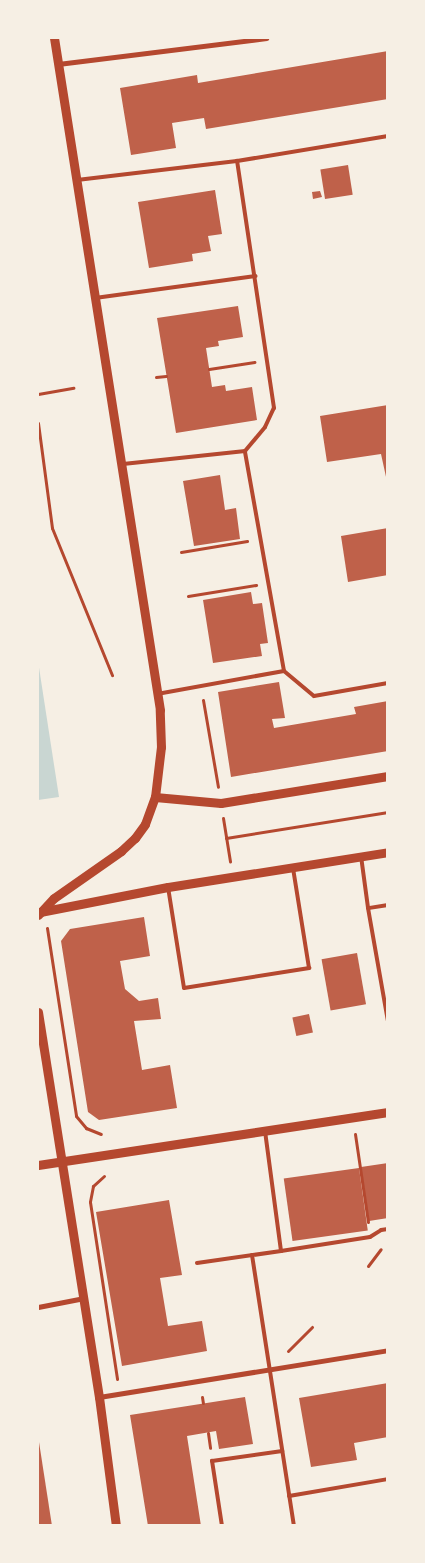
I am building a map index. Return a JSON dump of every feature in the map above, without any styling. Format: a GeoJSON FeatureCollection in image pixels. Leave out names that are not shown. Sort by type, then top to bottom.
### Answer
{"type":"FeatureCollection","features":[{"type":"Feature","properties":{"kind":"street"},"geometry":{"type":"LineString","coordinates":[[38,913],[54,898],[135,838],[145,824],[155,797],[161,747],[158,694],[54,38]]}},
{"type":"Feature","properties":{"kind":"street"},"geometry":{"type":"LineString","coordinates":[[58,64],[266,38]]}},
{"type":"Feature","properties":{"kind":"street"},"geometry":{"type":"LineString","coordinates":[[155,797],[221,804],[388,776]]}},
{"type":"Feature","properties":{"kind":"street"},"geometry":{"type":"LineString","coordinates":[[38,913],[168,887],[388,852]]}},
{"type":"Feature","properties":{"kind":"street"},"geometry":{"type":"LineString","coordinates":[[38,1012],[84,1298],[116,1526]]}},
{"type":"Feature","properties":{"kind":"street"},"geometry":{"type":"LineString","coordinates":[[38,1166],[388,1112]]}},
{"type":"Feature","properties":{"kind":"street"},"geometry":{"type":"LineString","coordinates":[[38,1307],[84,1298]]}},
{"type":"Feature","properties":{"kind":"street"},"geometry":{"type":"LineString","coordinates":[[99,1397],[388,1350]]}},
{"type":"Feature","properties":{"kind":"lane"},"geometry":{"type":"LineString","coordinates":[[77,180],[237,161],[388,136]]}},
{"type":"Feature","properties":{"kind":"lane"},"geometry":{"type":"LineString","coordinates":[[121,464],[245,451],[265,427],[274,408],[237,161]]}},
{"type":"Feature","properties":{"kind":"lane"},"geometry":{"type":"LineString","coordinates":[[95,298],[254,276]]}},
{"type":"Feature","properties":{"kind":"lane"},"geometry":{"type":"LineString","coordinates":[[245,451],[270,583],[284,671],[314,696],[388,683]]}},
{"type":"Feature","properties":{"kind":"lane"},"geometry":{"type":"LineString","coordinates":[[158,694],[284,671]]}},
{"type":"Feature","properties":{"kind":"lane"},"geometry":{"type":"LineString","coordinates":[[360,856],[388,1021]]}},
{"type":"Feature","properties":{"kind":"lane"},"geometry":{"type":"LineString","coordinates":[[168,887],[184,988],[309,968],[293,867]]}},
{"type":"Feature","properties":{"kind":"lane"},"geometry":{"type":"LineString","coordinates":[[368,908],[388,905]]}},
{"type":"Feature","properties":{"kind":"lane"},"geometry":{"type":"LineString","coordinates":[[265,1130],[282,1250]]}},
{"type":"Feature","properties":{"kind":"lane"},"geometry":{"type":"LineString","coordinates":[[197,1263],[370,1237],[381,1230],[388,1229]]}},
{"type":"Feature","properties":{"kind":"lane"},"geometry":{"type":"LineString","coordinates":[[252,1255],[294,1526]]}},
{"type":"Feature","properties":{"kind":"lane"},"geometry":{"type":"LineString","coordinates":[[222,1526],[212,1461],[282,1452]]}},
{"type":"Feature","properties":{"kind":"lane"},"geometry":{"type":"LineString","coordinates":[[289,1496],[388,1479]]}},
{"type":"Feature","properties":{"kind":"path"},"geometry":{"type":"LineString","coordinates":[[209,369],[267,360]]}},
{"type":"Feature","properties":{"kind":"path"},"geometry":{"type":"LineString","coordinates":[[156,377],[166,376]]}},
{"type":"Feature","properties":{"kind":"path"},"geometry":{"type":"LineString","coordinates":[[38,394],[73,388]]}},
{"type":"Feature","properties":{"kind":"path"},"geometry":{"type":"LineString","coordinates":[[38,422],[52,528],[112,675]]}},
{"type":"Feature","properties":{"kind":"path"},"geometry":{"type":"LineString","coordinates":[[181,552],[261,539]]}},
{"type":"Feature","properties":{"kind":"path"},"geometry":{"type":"LineString","coordinates":[[188,596],[270,583]]}},
{"type":"Feature","properties":{"kind":"path"},"geometry":{"type":"LineString","coordinates":[[226,838],[388,812]]}},
{"type":"Feature","properties":{"kind":"path"},"geometry":{"type":"LineString","coordinates":[[56,925],[46,926],[76,1116],[86,1128],[101,1134]]}},
{"type":"Feature","properties":{"kind":"path"},"geometry":{"type":"LineString","coordinates":[[354,1117],[368,1221]]}},
{"type":"Feature","properties":{"kind":"path"},"geometry":{"type":"LineString","coordinates":[[104,1176],[94,1186],[90,1202],[117,1378]]}},
{"type":"Feature","properties":{"kind":"path"},"geometry":{"type":"LineString","coordinates":[[368,1266],[383,1247]]}},
{"type":"Feature","properties":{"kind":"path"},"geometry":{"type":"LineString","coordinates":[[289,1350],[312,1327]]}},
{"type":"Feature","properties":{"kind":"path"},"geometry":{"type":"LineString","coordinates":[[202,1397],[203,1403]]}},
{"type":"Feature","properties":{"kind":"shaded area"},"geometry":{"type":"Polygon","coordinates":[[[38,661],[59,797],[38,800],[38,661]]]}},
{"type":"Feature","properties":{"kind":"building"},"geometry":{"type":"Polygon","coordinates":[[[388,51],[388,99],[206,129],[204,118],[172,123],[176,148],[131,155],[120,88],[197,75],[198,83],[388,51]]]}},
{"type":"Feature","properties":{"kind":"building"},"geometry":{"type":"Polygon","coordinates":[[[348,165],[353,195],[325,199],[320,169],[348,165]]]}},
{"type":"Feature","properties":{"kind":"building"},"geometry":{"type":"Polygon","coordinates":[[[215,190],[222,234],[208,236],[211,251],[192,254],[193,261],[149,268],[138,202],[215,190]]]}},
{"type":"Feature","properties":{"kind":"building"},"geometry":{"type":"Polygon","coordinates":[[[320,191],[322,197],[313,199],[312,192],[320,191]]]}},
{"type":"Feature","properties":{"kind":"building"},"geometry":{"type":"Polygon","coordinates":[[[238,306],[243,337],[218,341],[219,346],[206,348],[212,387],[225,385],[226,391],[252,387],[257,420],[176,433],[157,318],[238,306]]]}},
{"type":"Feature","properties":{"kind":"building"},"geometry":{"type":"Polygon","coordinates":[[[388,405],[388,486],[381,454],[327,462],[320,416],[388,405]]]}},
{"type":"Feature","properties":{"kind":"building"},"geometry":{"type":"Polygon","coordinates":[[[220,475],[225,510],[236,508],[240,539],[194,546],[183,481],[220,475]]]}},
{"type":"Feature","properties":{"kind":"building"},"geometry":{"type":"Polygon","coordinates":[[[388,528],[388,575],[348,582],[341,536],[388,528]]]}},
{"type":"Feature","properties":{"kind":"building"},"geometry":{"type":"Polygon","coordinates":[[[251,592],[253,604],[262,603],[268,643],[260,644],[262,656],[213,663],[203,600],[251,592]]]}},
{"type":"Feature","properties":{"kind":"building"},"geometry":{"type":"Polygon","coordinates":[[[279,682],[285,718],[272,719],[274,728],[356,714],[354,707],[388,701],[388,751],[231,777],[218,692],[279,682]]]}},
{"type":"Feature","properties":{"kind":"building"},"geometry":{"type":"Polygon","coordinates":[[[144,917],[150,956],[120,961],[125,989],[139,1001],[158,998],[161,1019],[134,1021],[142,1070],[170,1065],[177,1108],[99,1120],[88,1112],[61,941],[70,929],[144,917]]]}},
{"type":"Feature","properties":{"kind":"building"},"geometry":{"type":"Polygon","coordinates":[[[357,953],[366,1004],[331,1010],[322,959],[357,953]]]}},
{"type":"Feature","properties":{"kind":"building"},"geometry":{"type":"Polygon","coordinates":[[[309,1014],[313,1033],[296,1036],[292,1018],[309,1014]]]}},
{"type":"Feature","properties":{"kind":"building"},"geometry":{"type":"Polygon","coordinates":[[[388,1163],[388,1218],[369,1221],[361,1167],[388,1163]]]}},
{"type":"Feature","properties":{"kind":"building"},"geometry":{"type":"Polygon","coordinates":[[[359,1168],[368,1230],[293,1241],[284,1179],[359,1168]]]}},
{"type":"Feature","properties":{"kind":"building"},"geometry":{"type":"Polygon","coordinates":[[[169,1200],[182,1275],[160,1278],[168,1326],[202,1321],[207,1351],[122,1366],[96,1212],[169,1200]]]}},
{"type":"Feature","properties":{"kind":"building"},"geometry":{"type":"Polygon","coordinates":[[[388,1383],[388,1437],[354,1443],[357,1460],[311,1467],[299,1398],[388,1383]]]}},
{"type":"Feature","properties":{"kind":"building"},"geometry":{"type":"Polygon","coordinates":[[[245,1397],[253,1444],[219,1449],[216,1431],[187,1436],[201,1526],[148,1526],[130,1415],[245,1397]]]}},
{"type":"Feature","properties":{"kind":"building"},"geometry":{"type":"Polygon","coordinates":[[[39,1442],[52,1526],[38,1526],[39,1442]]]}}]}
